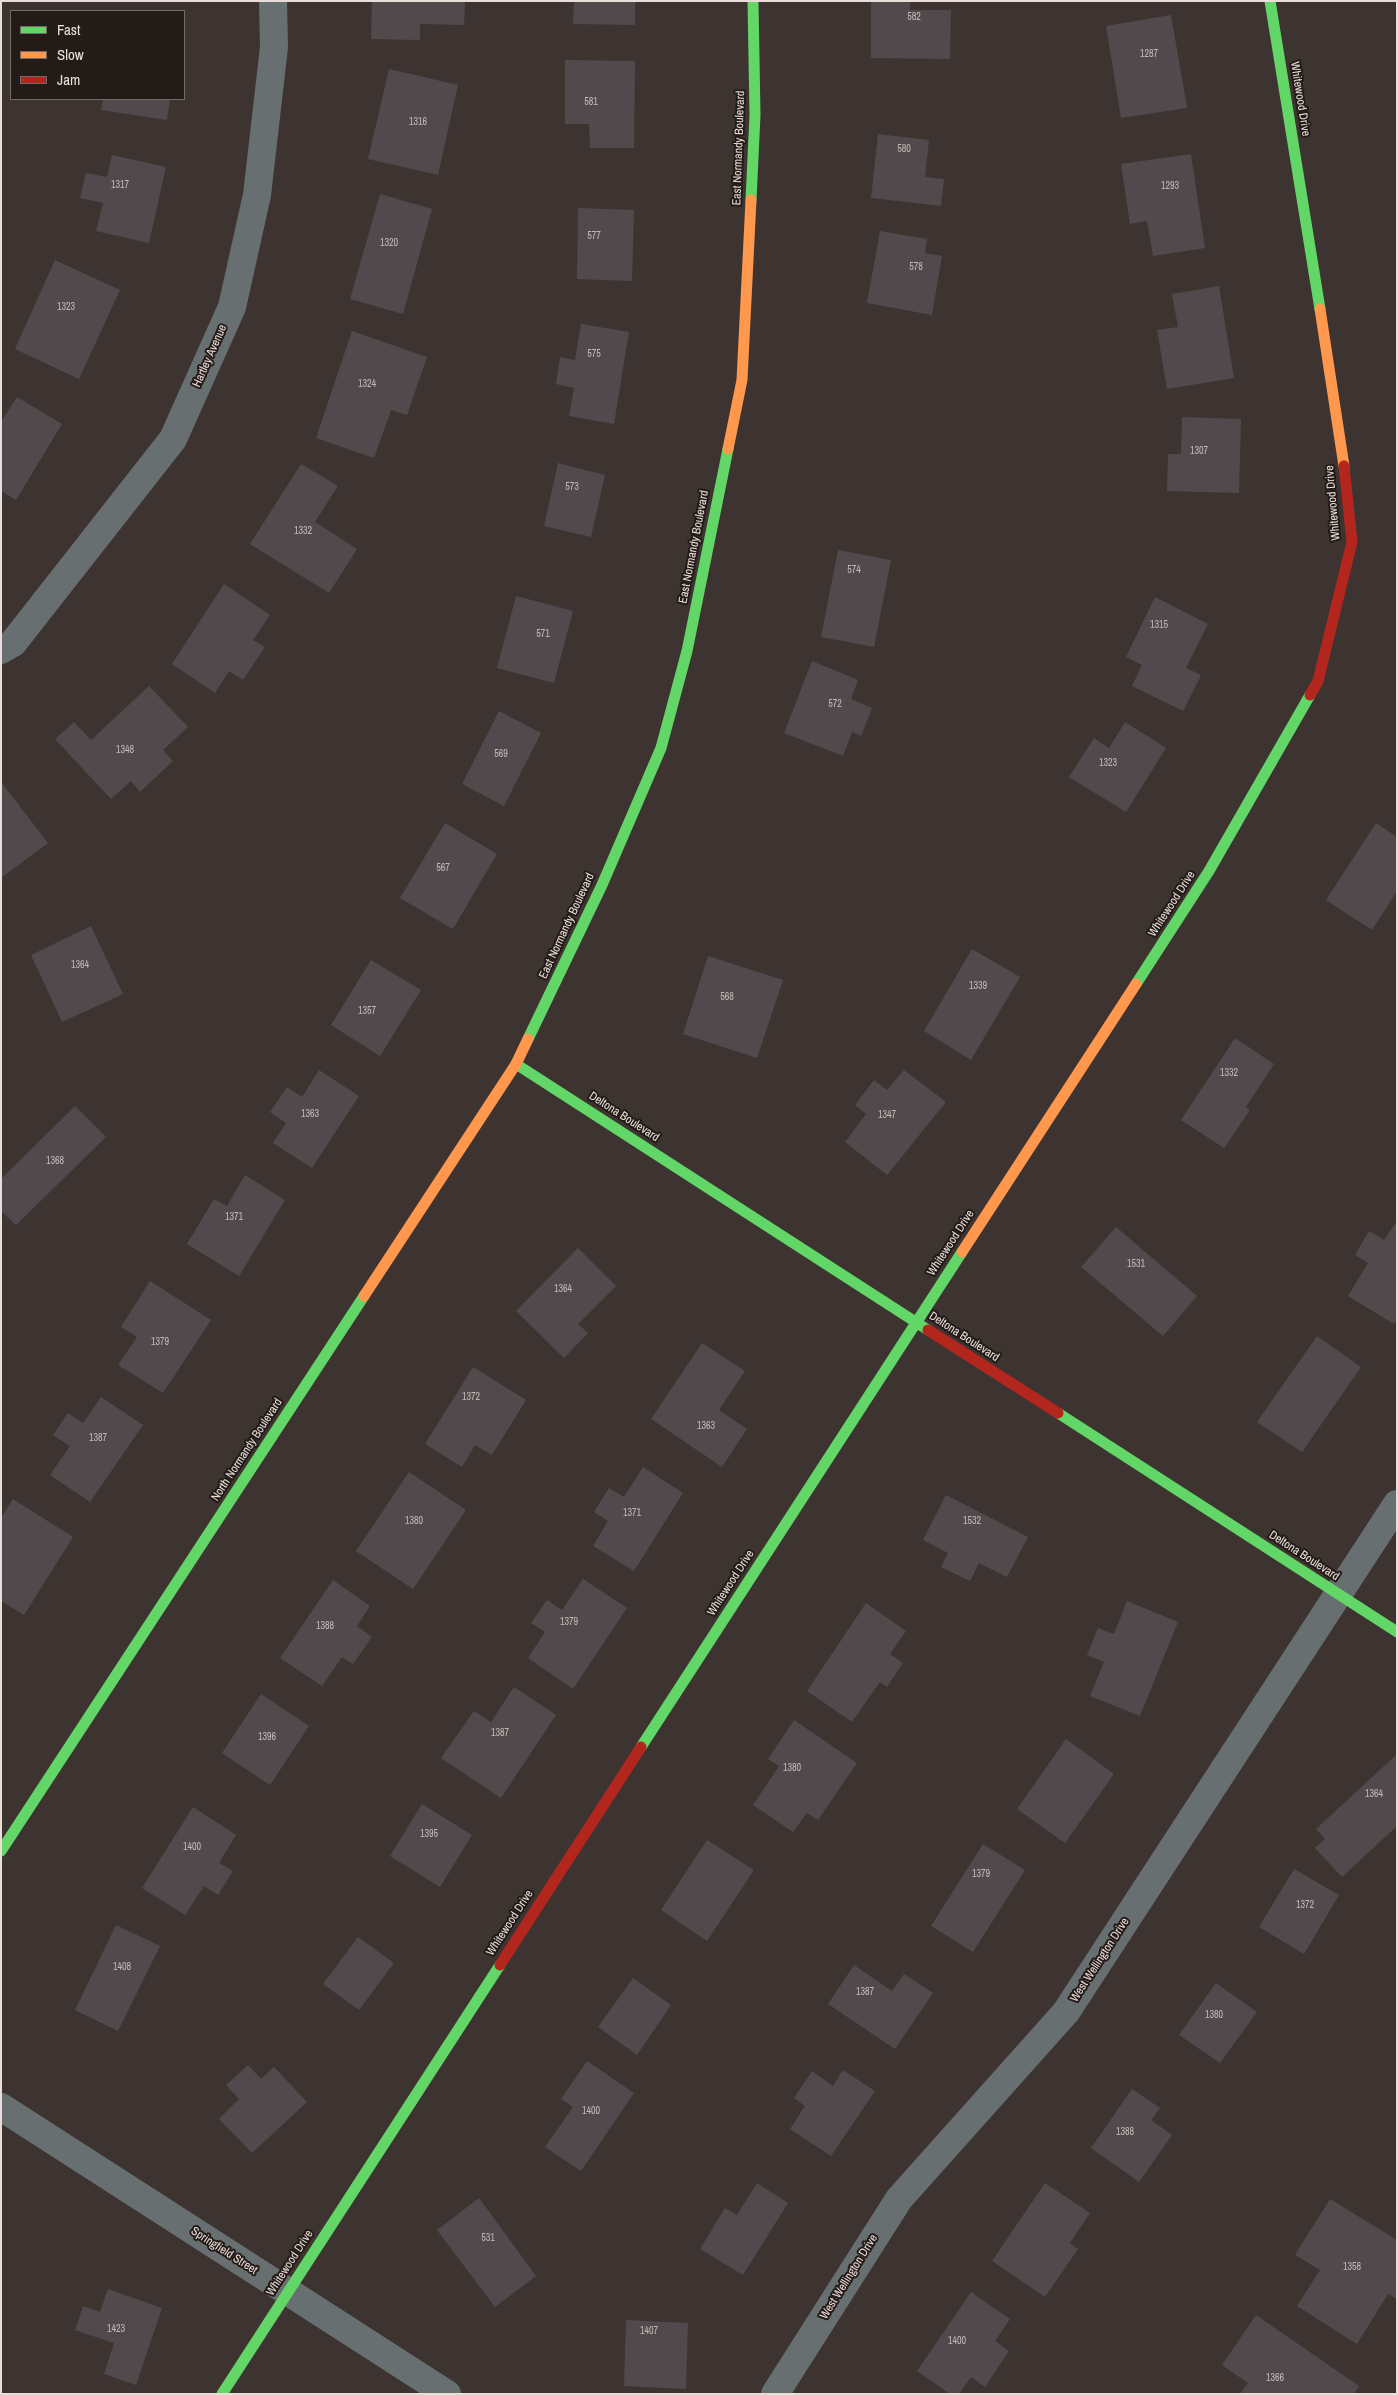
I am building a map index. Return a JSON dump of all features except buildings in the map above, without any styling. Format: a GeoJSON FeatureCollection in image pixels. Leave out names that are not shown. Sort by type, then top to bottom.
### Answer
{"type":"FeatureCollection","features":[{"type":"Feature","properties":{"kind":"street","name":"Hartley Avenue"},"geometry":{"type":"LineString","coordinates":[[1,650],[13,643],[173,439],[232,307],[257,195],[274,47],[273,1]]}},
{"type":"Feature","properties":{"kind":"street","name":"East Normandy Boulevard"},"geometry":{"type":"LineString","coordinates":[[516,1064],[602,885],[661,748],[687,651],[742,380],[755,115],[753,1]]}},
{"type":"Feature","properties":{"kind":"street","name":"Whitewood Drive"},"geometry":{"type":"LineString","coordinates":[[222,2394],[1210,871],[1318,681],[1352,542],[1340,431],[1270,1]]}},
{"type":"Feature","properties":{"kind":"street","name":"Deltona Boulevard"},"geometry":{"type":"LineString","coordinates":[[516,1064],[1397,1632]]}},
{"type":"Feature","properties":{"kind":"street","name":"North Normandy Boulevard"},"geometry":{"type":"LineString","coordinates":[[1,1851],[516,1064]]}},
{"type":"Feature","properties":{"kind":"street","name":"West Wellington Drive"},"geometry":{"type":"LineString","coordinates":[[775,2394],[899,2199],[1066,2012],[1397,1504]]}},
{"type":"Feature","properties":{"kind":"street","name":"Springfield Street"},"geometry":{"type":"LineString","coordinates":[[1,2107],[447,2394]]}},
{"type":"Feature","properties":{"kind":"traffic: fast"},"geometry":{"type":"LineString","coordinates":[[751,200],[755,115],[753,1]]}},
{"type":"Feature","properties":{"kind":"traffic: fast"},"geometry":{"type":"LineString","coordinates":[[1270,1],[1320,309]]}},
{"type":"Feature","properties":{"kind":"traffic: fast"},"geometry":{"type":"LineString","coordinates":[[528,1039],[602,885],[661,748],[687,651],[728,449]]}},
{"type":"Feature","properties":{"kind":"traffic: fast"},"geometry":{"type":"LineString","coordinates":[[1136,984],[1209,871],[1310,695]]}},
{"type":"Feature","properties":{"kind":"traffic: fast"},"geometry":{"type":"LineString","coordinates":[[516,1064],[928,1330]]}},
{"type":"Feature","properties":{"kind":"traffic: fast"},"geometry":{"type":"LineString","coordinates":[[641,1747],[962,1252]]}},
{"type":"Feature","properties":{"kind":"traffic: fast"},"geometry":{"type":"LineString","coordinates":[[1,1851],[364,1296]]}},
{"type":"Feature","properties":{"kind":"traffic: fast"},"geometry":{"type":"LineString","coordinates":[[1058,1413],[1397,1632]]}},
{"type":"Feature","properties":{"kind":"traffic: fast"},"geometry":{"type":"LineString","coordinates":[[222,2394],[500,1965]]}},
{"type":"Feature","properties":{"kind":"traffic: slow"},"geometry":{"type":"LineString","coordinates":[[728,449],[742,380],[751,200]]}},
{"type":"Feature","properties":{"kind":"traffic: slow"},"geometry":{"type":"LineString","coordinates":[[1320,309],[1344,466]]}},
{"type":"Feature","properties":{"kind":"traffic: slow"},"geometry":{"type":"LineString","coordinates":[[962,1252],[1136,984]]}},
{"type":"Feature","properties":{"kind":"traffic: slow"},"geometry":{"type":"LineString","coordinates":[[364,1296],[516,1064],[528,1039]]}},
{"type":"Feature","properties":{"kind":"traffic: jam"},"geometry":{"type":"LineString","coordinates":[[1310,695],[1318,681],[1352,542],[1344,466]]}},
{"type":"Feature","properties":{"kind":"traffic: jam"},"geometry":{"type":"LineString","coordinates":[[928,1330],[1058,1413]]}},
{"type":"Feature","properties":{"kind":"traffic: jam"},"geometry":{"type":"LineString","coordinates":[[500,1965],[641,1747]]}}]}
